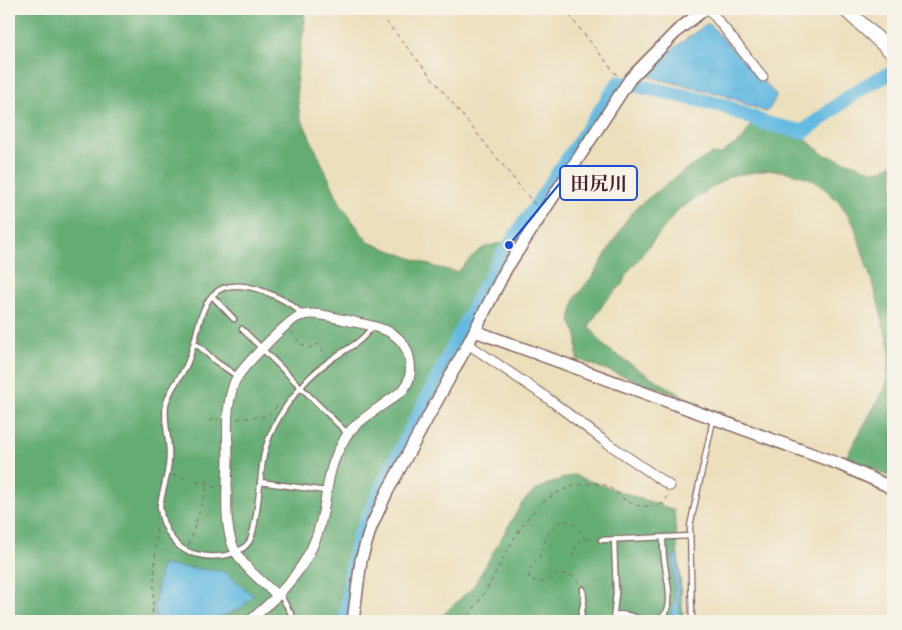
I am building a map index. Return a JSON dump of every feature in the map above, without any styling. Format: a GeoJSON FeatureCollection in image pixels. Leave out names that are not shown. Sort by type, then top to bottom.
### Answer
{"type":"FeatureCollection","features":[{"type":"Feature","properties":{"kind":"main road"},"geometry":{"type":"LineString","coordinates":[[845,9],[893,53]]}},
{"type":"Feature","properties":{"kind":"street"},"geometry":{"type":"LineString","coordinates":[[353,621],[360,560],[371,527],[404,460],[468,344],[506,269],[630,78],[678,30],[707,9],[763,76]]}},
{"type":"Feature","properties":{"kind":"street"},"geometry":{"type":"LineString","coordinates":[[250,621],[279,595],[297,572],[316,540],[331,466],[348,434],[364,419],[404,389],[410,380],[410,360],[407,348],[401,339],[384,329],[320,315],[297,316],[286,325],[237,377],[232,390],[227,418],[229,527],[235,551],[251,571],[279,595]]}},
{"type":"Feature","properties":{"kind":"street"},"geometry":{"type":"LineString","coordinates":[[474,332],[839,464],[893,490]]}},
{"type":"Feature","properties":{"kind":"street"},"geometry":{"type":"LineString","coordinates":[[468,344],[670,486]]}},
{"type":"Feature","properties":{"kind":"lane"},"geometry":{"type":"LineString","coordinates":[[303,315],[291,304],[254,288],[237,285],[228,286],[218,291],[203,309],[187,365],[171,391],[165,414],[169,458],[160,509],[166,529],[176,543],[187,551],[200,556],[212,557],[235,551],[248,543],[252,537],[266,448],[278,418],[300,386],[330,360],[367,335],[372,326]]}},
{"type":"Feature","properties":{"kind":"lane"},"geometry":{"type":"LineString","coordinates":[[212,296],[234,319]]}},
{"type":"Feature","properties":{"kind":"lane"},"geometry":{"type":"LineString","coordinates":[[242,329],[348,434]]}},
{"type":"Feature","properties":{"kind":"lane"},"geometry":{"type":"LineString","coordinates":[[194,344],[237,377]]}},
{"type":"Feature","properties":{"kind":"lane"},"geometry":{"type":"LineString","coordinates":[[692,621],[690,526],[714,419]]}},
{"type":"Feature","properties":{"kind":"lane"},"geometry":{"type":"LineString","coordinates":[[260,482],[326,491]]}},
{"type":"Feature","properties":{"kind":"lane"},"geometry":{"type":"LineString","coordinates":[[601,540],[690,536]]}},
{"type":"Feature","properties":{"kind":"lane"},"geometry":{"type":"LineString","coordinates":[[615,615],[627,614],[650,621],[660,618],[668,608],[670,593],[664,562],[663,538]]}},
{"type":"Feature","properties":{"kind":"lane"},"geometry":{"type":"LineString","coordinates":[[613,621],[616,593],[614,540]]}},
{"type":"Feature","properties":{"kind":"lane"},"geometry":{"type":"LineString","coordinates":[[580,621],[584,600],[583,589]]}},
{"type":"Feature","properties":{"kind":"lane"},"geometry":{"type":"LineString","coordinates":[[279,595],[295,621]]}},
{"type":"Feature","properties":{"kind":"path"},"geometry":{"type":"LineString","coordinates":[[376,9],[528,198],[543,210]]}},
{"type":"Feature","properties":{"kind":"path"},"geometry":{"type":"LineString","coordinates":[[564,9],[616,74],[630,78]]}},
{"type":"Feature","properties":{"kind":"path"},"geometry":{"type":"LineString","coordinates":[[286,325],[304,346],[309,348],[319,344],[330,360]]}},
{"type":"Feature","properties":{"kind":"path"},"geometry":{"type":"LineString","coordinates":[[209,421],[267,416],[283,402],[288,404]]}},
{"type":"Feature","properties":{"kind":"path"},"geometry":{"type":"LineString","coordinates":[[167,474],[228,491]]}},
{"type":"Feature","properties":{"kind":"path"},"geometry":{"type":"LineString","coordinates":[[187,551],[207,486],[205,474]]}},
{"type":"Feature","properties":{"kind":"path"},"geometry":{"type":"LineString","coordinates":[[463,621],[485,591],[533,510],[550,497],[569,488],[586,484],[603,484],[609,486],[634,504],[653,506],[664,504],[670,491],[670,486]]}},
{"type":"Feature","properties":{"kind":"path"},"geometry":{"type":"LineString","coordinates":[[152,621],[156,530],[160,509]]}},
{"type":"Feature","properties":{"kind":"path"},"geometry":{"type":"LineString","coordinates":[[583,589],[577,580],[568,574],[561,573],[545,582],[535,582],[529,578],[529,569],[532,563],[539,559],[548,531],[561,521],[569,521],[573,524],[580,530],[585,539]]}},
{"type":"Feature","properties":{"kind":"path"},"geometry":{"type":"LineString","coordinates":[[572,557],[576,547],[585,539],[594,538],[601,540]]}},
{"type":"Feature","properties":{"kind":"path"},"geometry":{"type":"LineString","coordinates":[[539,621],[567,618]]}},
{"type":"Feature","properties":{"kind":"green space"},"geometry":{"type":"Polygon","coordinates":[[[9,9],[304,9],[305,22],[297,72],[300,116],[341,205],[368,242],[435,267],[458,272],[471,257],[482,249],[496,244],[515,242],[477,307],[369,518],[357,557],[348,621],[9,621],[9,9]],[[161,565],[154,609],[156,617],[214,620],[241,608],[252,596],[228,574],[221,571],[161,565]]]}},
{"type":"Feature","properties":{"kind":"green space"},"geometry":{"type":"Polygon","coordinates":[[[752,123],[802,136],[823,154],[874,171],[882,170],[893,164],[893,478],[846,457],[886,386],[890,352],[877,298],[854,225],[840,203],[809,178],[787,172],[769,170],[730,176],[679,209],[628,272],[621,286],[606,300],[589,326],[605,347],[690,400],[577,359],[577,335],[570,321],[575,298],[594,274],[627,219],[637,207],[685,170],[711,154],[719,155],[743,139],[752,123]]]}},
{"type":"Feature","properties":{"kind":"green space"},"geometry":{"type":"Polygon","coordinates":[[[574,475],[674,510],[683,614],[675,621],[436,621],[473,587],[527,497],[545,485],[574,475]]]}},
{"type":"Feature","properties":{"kind":"water"},"geometry":{"type":"Polygon","coordinates":[[[707,24],[775,94],[776,97],[768,111],[766,112],[724,95],[650,77],[652,71],[664,56],[707,24]]]}},
{"type":"Feature","properties":{"kind":"water"},"geometry":{"type":"Polygon","coordinates":[[[673,556],[678,557],[680,621],[668,621],[675,602],[673,556]]]}},
{"type":"Feature","properties":{"kind":"water"},"geometry":{"type":"Polygon","coordinates":[[[161,565],[221,571],[228,574],[253,596],[241,608],[214,620],[156,617],[154,609],[161,565]]]}},
{"type":"Feature","properties":{"kind":"waterway"},"geometry":{"type":"LineString","coordinates":[[346,621],[353,561],[360,534],[389,473],[481,293],[501,258],[619,83],[636,85],[724,106],[764,123],[803,132],[857,91],[893,73]]}},
{"type":"Feature","properties":{"kind":"place","name":"田尻川"},"geometry":{"type":"Point","coordinates":[509,245]}}]}
